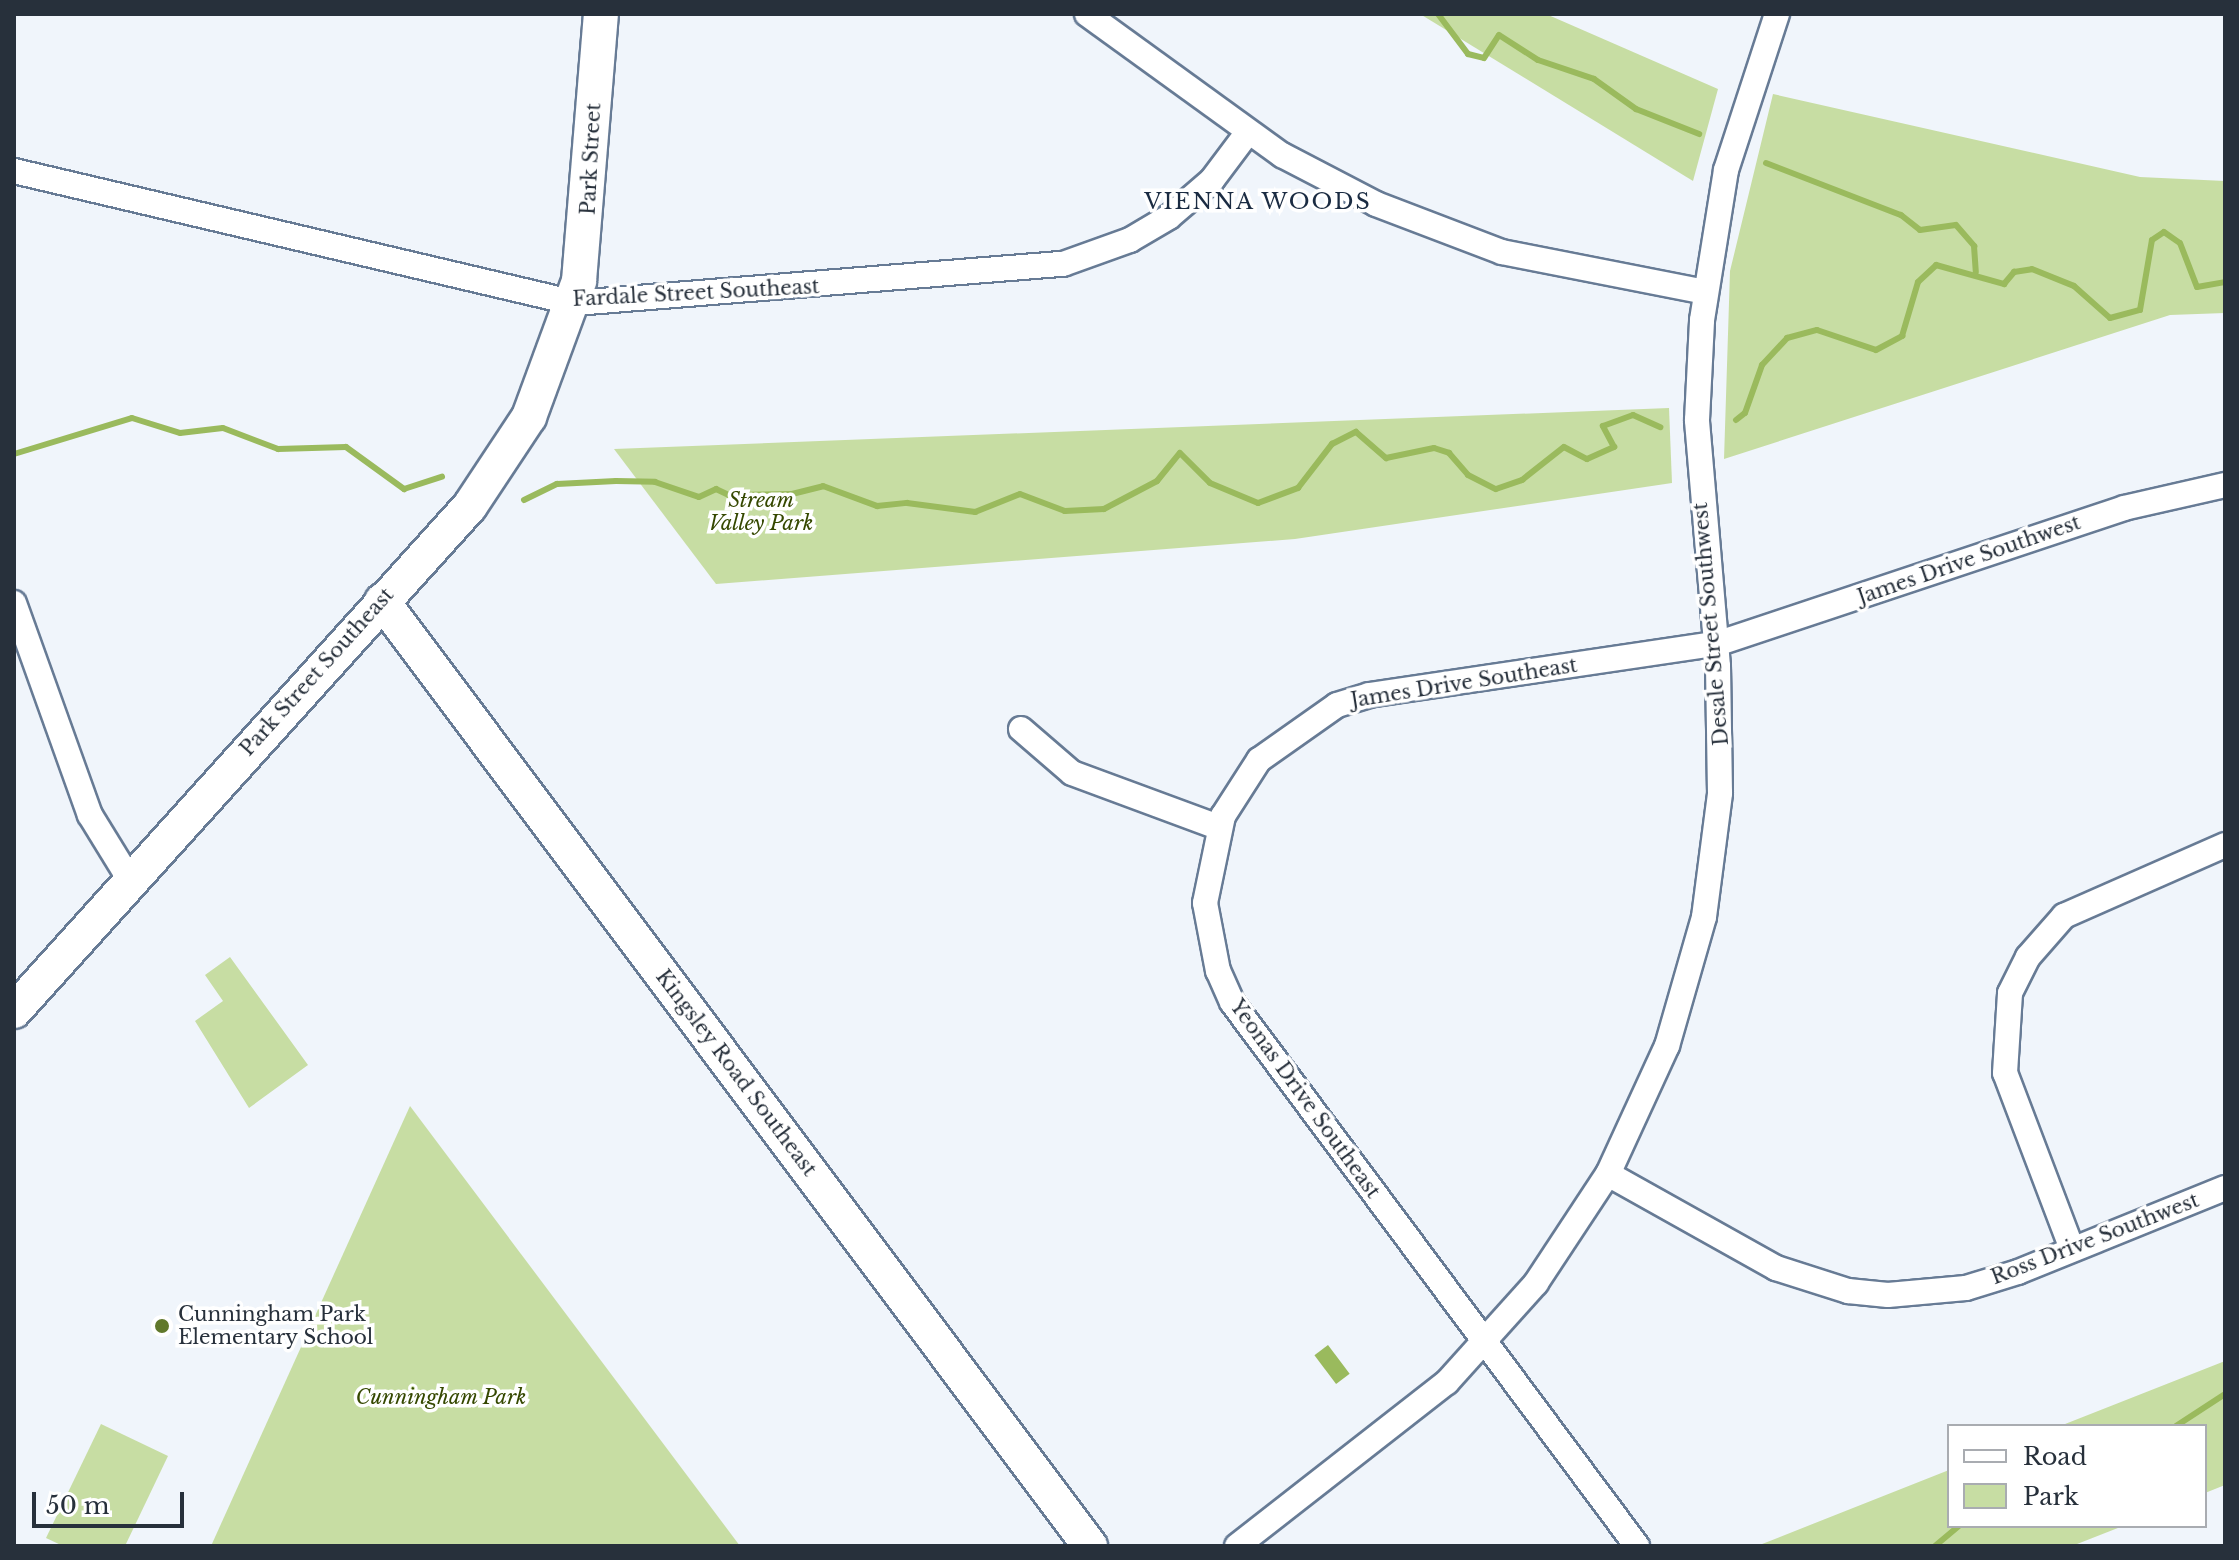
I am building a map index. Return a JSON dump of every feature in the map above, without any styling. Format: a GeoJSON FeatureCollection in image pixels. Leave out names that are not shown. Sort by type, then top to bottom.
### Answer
{"type":"FeatureCollection","features":[{"type":"Feature","properties":{"kind":"main road","name":"Park Street"},"geometry":{"type":"LineString","coordinates":[[575,303],[592,183],[601,14]]}},
{"type":"Feature","properties":{"kind":"main road","name":"Park Street Southeast"},"geometry":{"type":"LineString","coordinates":[[14,1011],[490,480],[529,417],[575,303]]}},
{"type":"Feature","properties":{"kind":"main road","name":"Kingsley Road Southeast"},"geometry":{"type":"LineString","coordinates":[[382,601],[1090,1546]]}},
{"type":"Feature","properties":{"kind":"street"},"geometry":{"type":"LineString","coordinates":[[1087,14],[1248,132],[1376,204],[1447,234],[1544,263],[1705,292]]}},
{"type":"Feature","properties":{"kind":"street","name":"Desale Street Southwest"},"geometry":{"type":"LineString","coordinates":[[1237,1546],[1396,1425],[1484,1341],[1536,1283],[1608,1174],[1667,1046],[1704,917],[1720,793],[1716,644],[1697,420],[1705,292],[1726,170],[1777,14]]}},
{"type":"Feature","properties":{"kind":"street","name":"Fardale Street Southeast"},"geometry":{"type":"LineString","coordinates":[[14,171],[575,303],[1063,264],[1130,240],[1169,217],[1212,180],[1248,132]]}},
{"type":"Feature","properties":{"kind":"street","name":"James Drive Southwest"},"geometry":{"type":"LineString","coordinates":[[1716,644],[2124,508],[2225,485]]}},
{"type":"Feature","properties":{"kind":"street"},"geometry":{"type":"LineString","coordinates":[[14,603],[90,815],[130,880]]}},
{"type":"Feature","properties":{"kind":"street","name":"James Drive Southeast"},"geometry":{"type":"LineString","coordinates":[[1218,827],[1259,760],[1337,705],[1716,644]]}},
{"type":"Feature","properties":{"kind":"street"},"geometry":{"type":"LineString","coordinates":[[1021,729],[1072,773],[1218,827]]}},
{"type":"Feature","properties":{"kind":"street","name":"Yeonas Drive Southeast"},"geometry":{"type":"LineString","coordinates":[[1218,827],[1205,903],[1218,971],[1232,1002],[1637,1546]]}},
{"type":"Feature","properties":{"kind":"street"},"geometry":{"type":"LineString","coordinates":[[2072,1249],[2005,1073],[2010,993],[2028,957],[2064,916],[2225,845]]}},
{"type":"Feature","properties":{"kind":"street","name":"Ross Drive Southwest"},"geometry":{"type":"LineString","coordinates":[[1608,1174],[1776,1268],[1848,1291],[1914,1294],[1966,1288],[2225,1188]]}},
{"type":"Feature","properties":{"kind":"green space"},"geometry":{"type":"Polygon","coordinates":[[[1420,14],[1546,14],[1718,89],[1693,181],[1420,14]]]}},
{"type":"Feature","properties":{"kind":"green space"},"geometry":{"type":"Polygon","coordinates":[[[1773,94],[2140,177],[2225,181],[2225,313],[2170,315],[1724,459],[1730,271],[1773,94]]]}},
{"type":"Feature","properties":{"kind":"green space","name":"Stream Valley Park"},"geometry":{"type":"Polygon","coordinates":[[[1669,408],[1672,483],[1295,539],[716,584],[614,449],[1669,408]]]}},
{"type":"Feature","properties":{"kind":"green space"},"geometry":{"type":"Polygon","coordinates":[[[230,957],[308,1065],[249,1108],[195,1021],[223,1001],[205,975],[230,957]]]}},
{"type":"Feature","properties":{"kind":"green space","name":"Cunningham Park"},"geometry":{"type":"Polygon","coordinates":[[[410,1106],[740,1546],[211,1546],[410,1106]]]}},
{"type":"Feature","properties":{"kind":"green space"},"geometry":{"type":"Polygon","coordinates":[[[2225,1361],[2225,1485],[2207,1492],[2207,1424],[2065,1424],[2225,1361]]]}},
{"type":"Feature","properties":{"kind":"green space"},"geometry":{"type":"Polygon","coordinates":[[[101,1424],[168,1456],[125,1546],[63,1546],[46,1538],[101,1424]]]}},
{"type":"Feature","properties":{"kind":"green space"},"geometry":{"type":"Polygon","coordinates":[[[1947,1471],[1947,1528],[2118,1528],[2072,1546],[1757,1546],[1947,1471]]]}},
{"type":"Feature","properties":{"kind":"shaded area"},"geometry":{"type":"Polygon","coordinates":[[[1328,1345],[1350,1374],[1336,1384],[1314,1355],[1328,1345]]]}},
{"type":"Feature","properties":{"kind":"waterway"},"geometry":{"type":"LineString","coordinates":[[1438,14],[1468,54],[1484,58],[1499,35],[1538,60],[1594,79],[1636,109],[1699,134]]}},
{"type":"Feature","properties":{"kind":"waterway"},"geometry":{"type":"LineString","coordinates":[[1766,163],[1901,215],[1920,230],[1956,225],[1974,246],[1976,272]]}},
{"type":"Feature","properties":{"kind":"waterway"},"geometry":{"type":"LineString","coordinates":[[1736,420],[1745,413],[1762,365],[1787,338],[1817,330],[1876,350],[1902,336],[1918,282],[1936,265],[2004,284],[2014,272],[2032,269],[2074,286],[2110,318],[2140,310],[2152,240],[2164,232],[2180,243],[2197,287],[2225,282]]}},
{"type":"Feature","properties":{"kind":"waterway"},"geometry":{"type":"LineString","coordinates":[[524,500],[557,484],[616,481],[655,482],[699,497],[716,489],[729,495],[792,494],[823,486],[877,506],[907,503],[975,512],[1020,494],[1065,511],[1104,509],[1157,481],[1180,453],[1210,483],[1258,503],[1298,488],[1332,444],[1356,432],[1386,458],[1434,448],[1449,453],[1468,475],[1496,489],[1522,480],[1564,447],[1587,459],[1614,447],[1603,426],[1633,415],[1660,427]]}},
{"type":"Feature","properties":{"kind":"waterway"},"geometry":{"type":"LineString","coordinates":[[14,454],[132,418],[180,433],[223,428],[278,449],[346,447],[404,489],[442,477]]}},
{"type":"Feature","properties":{"kind":"waterway"},"geometry":{"type":"LineString","coordinates":[[2179,1424],[2225,1394]]}},
{"type":"Feature","properties":{"kind":"waterway"},"geometry":{"type":"LineString","coordinates":[[1935,1546],[1957,1528]]}},
{"type":"Feature","properties":{"kind":"place","name":"Cunningham Park Elementary School"},"geometry":{"type":"Point","coordinates":[162,1326]}},
{"type":"Feature","properties":{"kind":"district","name":"VIENNA WOODS"},"geometry":{"type":"Point","coordinates":[1258,202]}}]}
